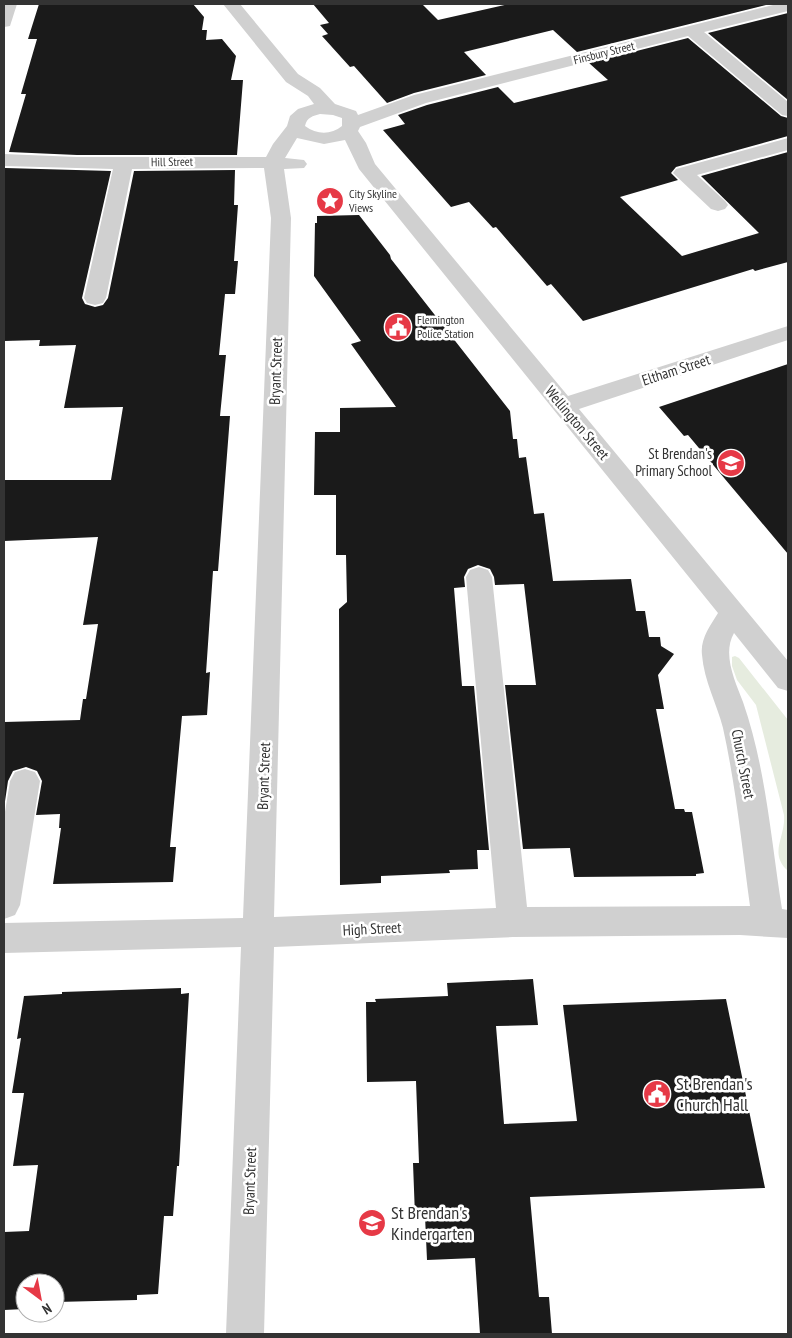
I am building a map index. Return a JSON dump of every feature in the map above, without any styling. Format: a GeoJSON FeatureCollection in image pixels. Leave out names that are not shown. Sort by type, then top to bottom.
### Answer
{"type":"FeatureCollection","features":[{"type":"Feature","properties":{"kind":"street"},"geometry":{"type":"LineString","coordinates":[[4,22],[9,4]]}},
{"type":"Feature","properties":{"kind":"street"},"geometry":{"type":"LineString","coordinates":[[231,4],[292,78],[314,92],[332,109]]}},
{"type":"Feature","properties":{"kind":"street","name":"Finsbury Street"},"geometry":{"type":"LineString","coordinates":[[321,138],[342,135],[350,127],[420,99],[692,30],[762,8],[788,6]]}},
{"type":"Feature","properties":{"kind":"street"},"geometry":{"type":"LineString","coordinates":[[692,30],[788,110]]}},
{"type":"Feature","properties":{"kind":"street"},"geometry":{"type":"LineString","coordinates":[[273,162],[282,144],[300,120],[292,95],[292,78]]}},
{"type":"Feature","properties":{"kind":"street","name":"Finsbury Street"},"geometry":{"type":"LineString","coordinates":[[300,120],[319,108],[332,109],[420,99]]}},
{"type":"Feature","properties":{"kind":"street","name":"Wellington Street"},"geometry":{"type":"LineString","coordinates":[[332,109],[349,115],[350,127],[366,165],[788,680]]}},
{"type":"Feature","properties":{"kind":"street","name":"Wellington Street"},"geometry":{"type":"LineString","coordinates":[[300,120],[304,134],[321,138],[366,165]]}},
{"type":"Feature","properties":{"kind":"street","name":"Bryant Street"},"geometry":{"type":"LineString","coordinates":[[281,218],[303,153],[321,138]]}},
{"type":"Feature","properties":{"kind":"street"},"geometry":{"type":"LineString","coordinates":[[718,204],[683,173],[788,144]]}},
{"type":"Feature","properties":{"kind":"street","name":"Hill Street"},"geometry":{"type":"LineString","coordinates":[[4,160],[46,164]]}},
{"type":"Feature","properties":{"kind":"street","name":"Hill Street"},"geometry":{"type":"LineString","coordinates":[[4,169],[46,164],[252,161],[298,164]]}},
{"type":"Feature","properties":{"kind":"street","name":"Bryant Street"},"geometry":{"type":"LineString","coordinates":[[245,1334],[281,218],[273,162]]}},
{"type":"Feature","properties":{"kind":"street"},"geometry":{"type":"LineString","coordinates":[[95,298],[124,163]]}},
{"type":"Feature","properties":{"kind":"street","name":"Eltham Street"},"geometry":{"type":"LineString","coordinates":[[563,406],[788,333]]}},
{"type":"Feature","properties":{"kind":"street"},"geometry":{"type":"LineString","coordinates":[[479,577],[513,922]]}},
{"type":"Feature","properties":{"kind":"street","name":"Church Street"},"geometry":{"type":"LineString","coordinates":[[732,612],[716,640],[715,654],[720,680],[737,728],[774,916]]}},
{"type":"Feature","properties":{"kind":"street"},"geometry":{"type":"LineString","coordinates":[[4,905],[25,781]]}},
{"type":"Feature","properties":{"kind":"street","name":"High Street"},"geometry":{"type":"LineString","coordinates":[[4,938],[305,932],[513,922],[774,916]]}},
{"type":"Feature","properties":{"kind":"shaded area"},"geometry":{"type":"Polygon","coordinates":[[[732,657],[739,658],[788,720],[788,871],[779,858],[778,851],[784,815],[756,705],[737,680],[732,666],[732,657]]]}},
{"type":"Feature","properties":{"kind":"building"},"geometry":{"type":"Polygon","coordinates":[[[39,4],[193,4],[204,17],[202,30],[207,30],[206,40],[222,39],[236,56],[231,80],[243,80],[237,155],[77,155],[9,152],[26,94],[21,94],[37,39],[28,39],[39,4]]]}},
{"type":"Feature","properties":{"kind":"building"},"geometry":{"type":"Polygon","coordinates":[[[313,4],[422,4],[438,20],[509,4],[770,4],[577,52],[553,30],[464,52],[486,75],[414,93],[387,103],[354,66],[350,67],[322,36],[328,34],[320,25],[329,23],[313,4]]]}},
{"type":"Feature","properties":{"kind":"building"},"geometry":{"type":"Polygon","coordinates":[[[788,13],[788,100],[708,33],[788,13]]]}},
{"type":"Feature","properties":{"kind":"building"},"geometry":{"type":"Polygon","coordinates":[[[688,38],[781,116],[788,118],[788,136],[676,167],[671,173],[678,180],[620,197],[682,256],[759,233],[701,176],[788,152],[788,262],[755,271],[753,269],[583,321],[551,284],[547,286],[496,227],[493,228],[469,202],[451,207],[383,130],[405,124],[398,115],[427,105],[498,87],[514,103],[608,80],[589,63],[688,38]]]}},
{"type":"Feature","properties":{"kind":"building"},"geometry":{"type":"Polygon","coordinates":[[[5,168],[111,171],[82,298],[85,304],[95,307],[103,305],[108,298],[134,171],[235,170],[234,205],[238,205],[234,261],[238,261],[235,294],[225,294],[219,355],[226,355],[220,416],[230,416],[218,571],[213,571],[206,673],[210,672],[207,715],[182,716],[170,847],[176,847],[173,882],[53,884],[61,828],[59,828],[60,814],[36,815],[42,781],[37,771],[26,767],[13,771],[8,781],[4,808],[4,722],[80,720],[83,699],[86,699],[98,624],[83,625],[98,537],[4,541],[4,480],[111,480],[123,407],[64,408],[76,345],[39,346],[40,340],[4,341],[5,168]]]}},
{"type":"Feature","properties":{"kind":"building"},"geometry":{"type":"Polygon","coordinates":[[[359,215],[390,255],[391,259],[510,411],[513,439],[517,439],[519,458],[526,457],[534,514],[544,513],[553,581],[631,579],[636,611],[645,611],[649,637],[660,637],[661,646],[674,654],[658,675],[664,709],[656,709],[675,809],[684,809],[685,812],[692,812],[704,873],[696,874],[696,876],[574,877],[570,848],[523,849],[505,685],[536,685],[524,584],[495,585],[490,569],[478,565],[468,569],[464,577],[465,587],[454,588],[462,686],[474,686],[489,850],[477,850],[478,869],[449,870],[450,873],[381,876],[381,883],[340,885],[339,609],[347,602],[346,555],[336,555],[336,495],[314,495],[315,432],[340,432],[340,408],[396,407],[351,344],[361,341],[314,276],[315,223],[317,223],[317,216],[359,215]]]}},
{"type":"Feature","properties":{"kind":"building","name":"St Brendan's Primary School"},"geometry":{"type":"Polygon","coordinates":[[[788,364],[788,554],[688,435],[684,436],[659,407],[788,364]]]}},
{"type":"Feature","properties":{"kind":"building"},"geometry":{"type":"Polygon","coordinates":[[[533,979],[538,1025],[496,1026],[504,1124],[577,1121],[563,1005],[726,999],[765,1188],[530,1197],[539,1297],[549,1297],[552,1334],[480,1334],[475,1258],[427,1260],[425,1216],[415,1216],[413,1163],[419,1163],[416,1081],[367,1082],[366,1002],[376,1002],[375,999],[448,996],[447,983],[533,979]]]}},
{"type":"Feature","properties":{"kind":"building"},"geometry":{"type":"Polygon","coordinates":[[[181,988],[181,994],[189,993],[179,1166],[177,1166],[173,1216],[164,1216],[158,1294],[137,1295],[137,1300],[65,1302],[65,1273],[15,1273],[15,1309],[4,1310],[4,1232],[29,1231],[38,1165],[13,1166],[24,1093],[12,1093],[21,1038],[17,1039],[24,996],[62,994],[62,992],[181,988]]]}},
{"type":"Feature","properties":{"kind":"place","name":"City Skyline Views"},"geometry":{"type":"Point","coordinates":[330,201]}},
{"type":"Feature","properties":{"kind":"place","name":"Flemington Police Station"},"geometry":{"type":"Point","coordinates":[398,327]}},
{"type":"Feature","properties":{"kind":"place","name":"St Brendan's Primary School"},"geometry":{"type":"Point","coordinates":[731,463]}},
{"type":"Feature","properties":{"kind":"place","name":"St Brendan's Church Hall"},"geometry":{"type":"Point","coordinates":[657,1094]}},
{"type":"Feature","properties":{"kind":"place","name":"St Brendan's Kindergarten"},"geometry":{"type":"Point","coordinates":[372,1223]}}]}
